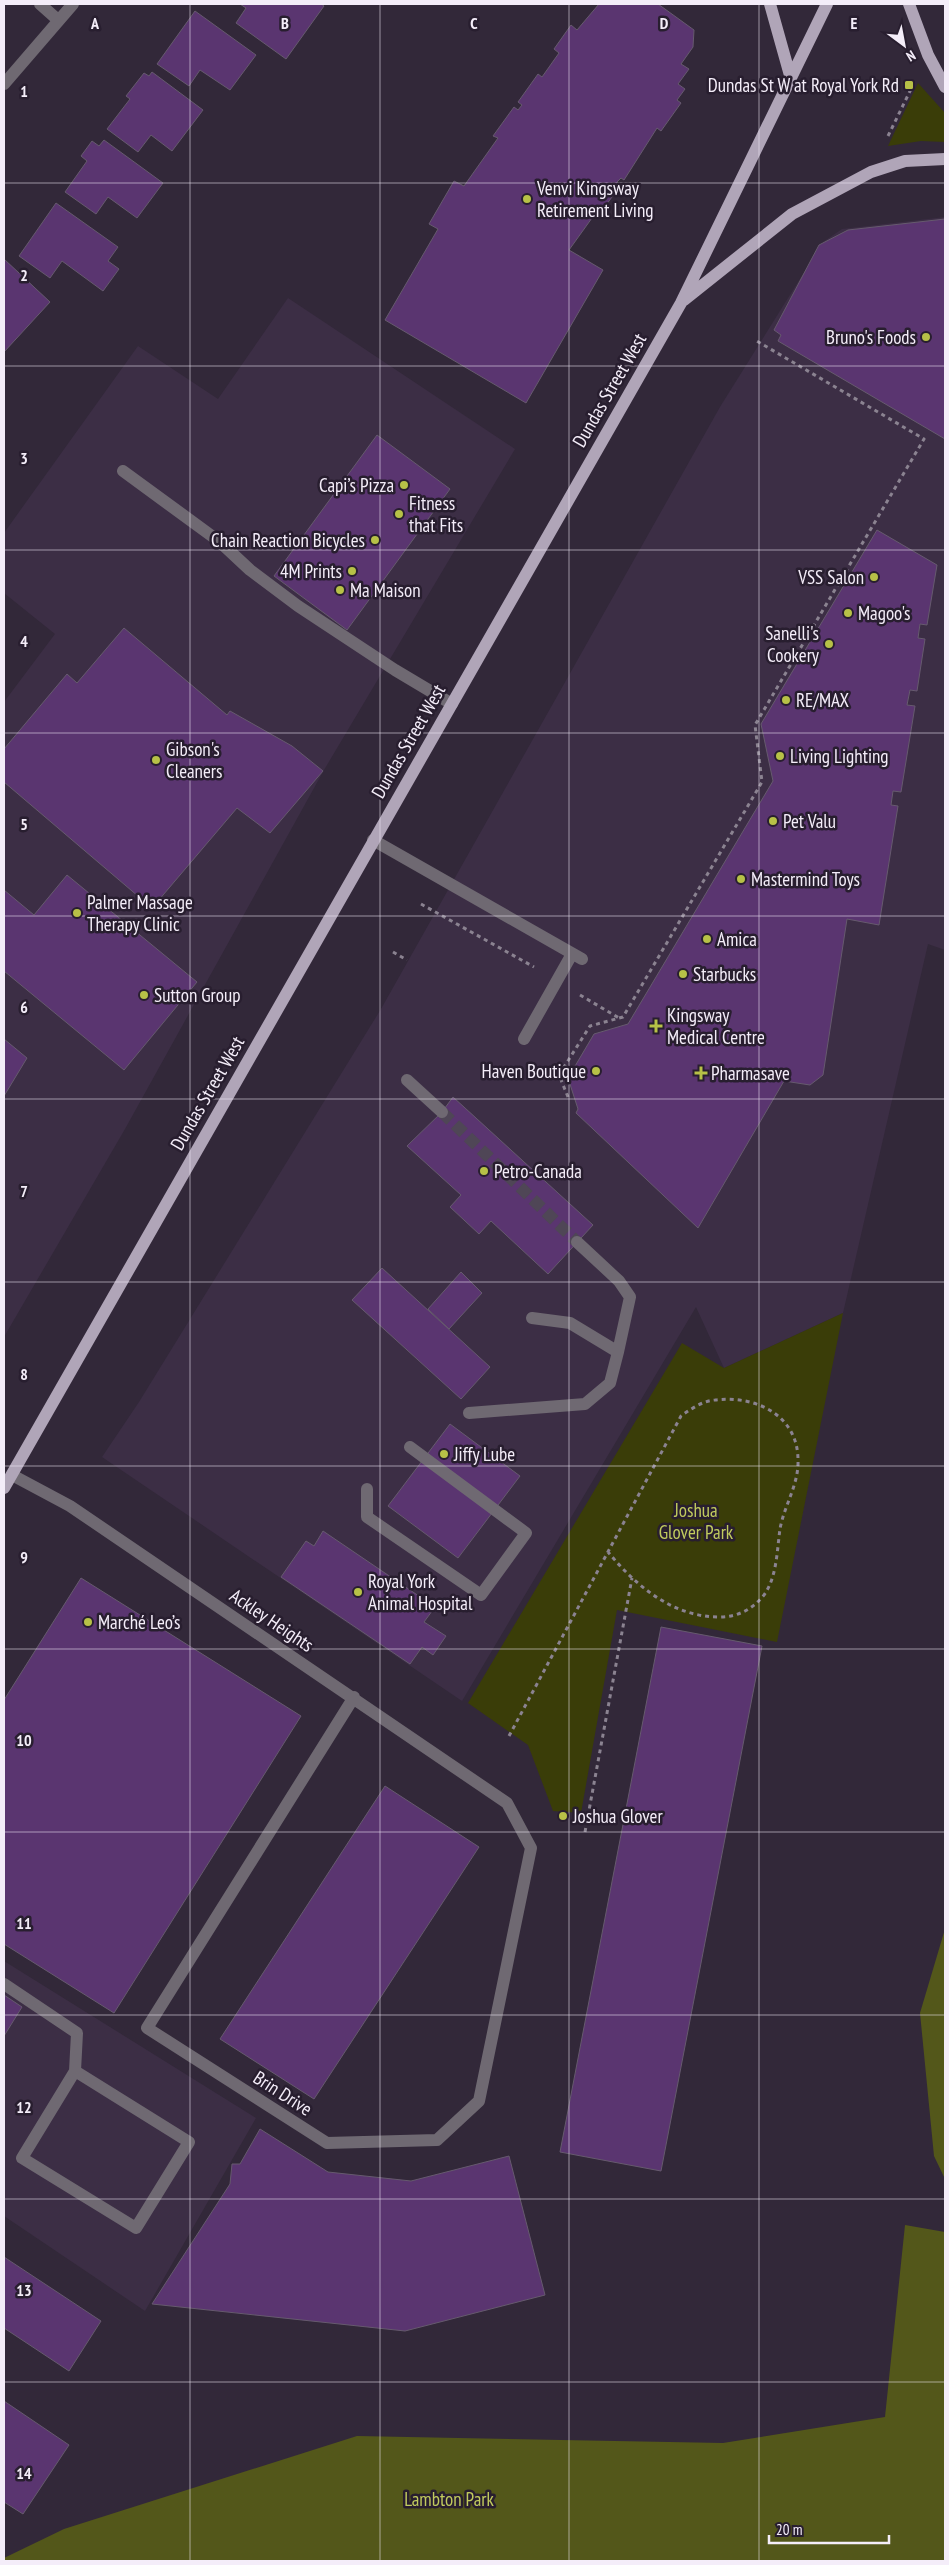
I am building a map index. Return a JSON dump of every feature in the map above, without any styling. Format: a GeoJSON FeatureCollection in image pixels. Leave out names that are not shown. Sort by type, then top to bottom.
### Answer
{"type":"FeatureCollection","features":[{"type":"Feature","properties":{"kind":"main road"},"geometry":{"type":"LineString","coordinates":[[770,4],[791,79]]}},
{"type":"Feature","properties":{"kind":"main road","name":"Dundas Street West"},"geometry":{"type":"LineString","coordinates":[[4,1488],[680,303],[827,4]]}},
{"type":"Feature","properties":{"kind":"main road"},"geometry":{"type":"LineString","coordinates":[[909,4],[928,55],[945,87]]}},
{"type":"Feature","properties":{"kind":"main road"},"geometry":{"type":"LineString","coordinates":[[680,303],[792,214],[871,172],[905,161],[945,159]]}},
{"type":"Feature","properties":{"kind":"street"},"geometry":{"type":"LineString","coordinates":[[40,4],[58,20]]}},
{"type":"Feature","properties":{"kind":"street"},"geometry":{"type":"LineString","coordinates":[[4,84],[73,4]]}},
{"type":"Feature","properties":{"kind":"street"},"geometry":{"type":"LineString","coordinates":[[123,471],[220,542],[250,570],[298,606],[341,636],[452,704]]}},
{"type":"Feature","properties":{"kind":"street"},"geometry":{"type":"LineString","coordinates":[[373,840],[577,957],[556,981],[524,1039]]}},
{"type":"Feature","properties":{"kind":"street"},"geometry":{"type":"LineString","coordinates":[[407,1080],[442,1112]]}},
{"type":"Feature","properties":{"kind":"street"},"geometry":{"type":"LineString","coordinates":[[469,1413],[585,1404],[610,1384],[630,1297],[619,1281],[577,1242]]}},
{"type":"Feature","properties":{"kind":"street"},"geometry":{"type":"LineString","coordinates":[[532,1318],[570,1322],[618,1352]]}},
{"type":"Feature","properties":{"kind":"street"},"geometry":{"type":"LineString","coordinates":[[367,1489],[367,1517],[481,1595],[526,1533],[410,1447]]}},
{"type":"Feature","properties":{"kind":"street","name":"Ackley Heights"},"geometry":{"type":"LineString","coordinates":[[12,1475],[70,1506],[508,1803]]}},
{"type":"Feature","properties":{"kind":"street","name":"Brin Drive"},"geometry":{"type":"LineString","coordinates":[[354,1697],[147,2028],[327,2143],[437,2140],[479,2101],[531,1848],[508,1803]]}},
{"type":"Feature","properties":{"kind":"street"},"geometry":{"type":"LineString","coordinates":[[4,1984],[77,2033],[74,2071],[22,2158],[136,2228],[189,2142],[74,2071]]}},
{"type":"Feature","properties":{"kind":"path"},"geometry":{"type":"LineString","coordinates":[[887,139],[916,79]]}},
{"type":"Feature","properties":{"kind":"path"},"geometry":{"type":"LineString","coordinates":[[568,1097],[558,1075],[590,1026],[623,1017],[762,782],[755,725],[924,439],[755,340]]}},
{"type":"Feature","properties":{"kind":"path"},"geometry":{"type":"LineString","coordinates":[[421,904],[619,1018]]}},
{"type":"Feature","properties":{"kind":"path"},"geometry":{"type":"LineString","coordinates":[[393,952],[407,960]]}},
{"type":"Feature","properties":{"kind":"path"},"geometry":{"type":"LineString","coordinates":[[509,1736],[681,1416],[695,1406],[714,1400],[735,1400],[761,1404],[776,1413],[789,1427],[796,1442],[797,1476],[780,1527],[776,1562],[765,1594],[750,1608],[735,1616],[700,1616],[663,1602],[632,1578],[608,1552]]}},
{"type":"Feature","properties":{"kind":"path"},"geometry":{"type":"LineString","coordinates":[[585,1832],[632,1578]]}},
{"type":"Feature","properties":{"kind":"shaded area"},"geometry":{"type":"Polygon","coordinates":[[[945,217],[945,950],[928,944],[843,1313],[724,1368],[696,1307],[462,1701],[102,1457],[139,1402],[381,1009],[720,407],[823,242],[842,229],[945,217]]]}},
{"type":"Feature","properties":{"kind":"shaded area"},"geometry":{"type":"Polygon","coordinates":[[[288,298],[515,449],[324,770],[125,1129],[4,1337],[4,702],[55,634],[4,593],[4,533],[138,346],[218,399],[288,298]]]}},
{"type":"Feature","properties":{"kind":"shaded area"},"geometry":{"type":"Polygon","coordinates":[[[4,1961],[256,2118],[145,2311],[4,2216],[4,1961]]]}},
{"type":"Feature","properties":{"kind":"green space"},"geometry":{"type":"Polygon","coordinates":[[[918,83],[945,113],[945,142],[921,141],[888,146],[918,83]]]}},
{"type":"Feature","properties":{"kind":"green space","name":"Joshua Glover Park"},"geometry":{"type":"Polygon","coordinates":[[[843,1313],[777,1642],[617,1610],[581,1813],[553,1811],[528,1745],[468,1703],[682,1343],[724,1368],[843,1313]]]}},
{"type":"Feature","properties":{"kind":"green space"},"geometry":{"type":"Polygon","coordinates":[[[945,1929],[945,2179],[934,2156],[920,2013],[945,1929]]]}},
{"type":"Feature","properties":{"kind":"green space","name":"Lambton Park"},"geometry":{"type":"Polygon","coordinates":[[[905,2225],[945,2232],[945,2561],[4,2561],[4,2558],[64,2529],[357,2436],[723,2443],[885,2417],[905,2225]]]}},
{"type":"Feature","properties":{"kind":"building"},"geometry":{"type":"Polygon","coordinates":[[[240,4],[321,4],[324,6],[286,59],[236,23],[246,8],[240,4]]]}},
{"type":"Feature","properties":{"kind":"building","name":"Venvi Kingsway Retirement Living"},"geometry":{"type":"Polygon","coordinates":[[[599,4],[658,4],[694,30],[693,47],[681,64],[689,69],[678,84],[685,89],[677,100],[681,103],[661,131],[657,128],[624,180],[621,178],[617,182],[621,185],[600,213],[597,211],[569,250],[603,270],[526,403],[385,320],[438,229],[429,224],[454,181],[464,186],[498,138],[493,136],[514,107],[518,110],[522,105],[518,102],[538,74],[542,77],[559,53],[554,49],[571,25],[577,30],[599,4]]]}},
{"type":"Feature","properties":{"kind":"building"},"geometry":{"type":"Polygon","coordinates":[[[195,11],[256,55],[230,90],[200,70],[189,86],[157,64],[195,11]]]}},
{"type":"Feature","properties":{"kind":"building"},"geometry":{"type":"Polygon","coordinates":[[[152,72],[203,110],[172,151],[151,135],[138,152],[107,129],[130,99],[126,96],[144,73],[149,76],[152,72]]]}},
{"type":"Feature","properties":{"kind":"building"},"geometry":{"type":"Polygon","coordinates":[[[104,140],[163,183],[137,218],[108,197],[96,214],[65,192],[87,161],[81,156],[92,141],[99,146],[104,140]]]}},
{"type":"Feature","properties":{"kind":"building"},"geometry":{"type":"Polygon","coordinates":[[[56,203],[118,247],[108,261],[119,269],[103,291],[62,261],[50,278],[19,256],[56,203]]]}},
{"type":"Feature","properties":{"kind":"building"},"geometry":{"type":"Polygon","coordinates":[[[945,219],[945,439],[778,341],[781,335],[774,330],[819,245],[848,230],[945,219]]]}},
{"type":"Feature","properties":{"kind":"building"},"geometry":{"type":"Polygon","coordinates":[[[4,259],[50,302],[4,352],[4,259]]]}},
{"type":"Feature","properties":{"kind":"building"},"geometry":{"type":"Polygon","coordinates":[[[377,435],[450,489],[347,630],[274,576],[377,435]]]}},
{"type":"Feature","properties":{"kind":"building"},"geometry":{"type":"Polygon","coordinates":[[[877,530],[937,565],[927,625],[920,624],[918,638],[925,639],[917,691],[910,690],[907,705],[915,706],[901,792],[893,791],[891,805],[898,806],[879,925],[847,919],[823,1075],[810,1085],[784,1081],[698,1228],[576,1113],[578,1109],[568,1078],[594,1034],[628,1024],[773,781],[761,724],[877,530]]]}},
{"type":"Feature","properties":{"kind":"building","name":"Gibson's Cleaners"},"geometry":{"type":"Polygon","coordinates":[[[124,628],[227,715],[230,711],[292,746],[323,771],[270,833],[237,808],[152,908],[4,782],[4,749],[67,674],[77,683],[124,628]]]}},
{"type":"Feature","properties":{"kind":"building"},"geometry":{"type":"Polygon","coordinates":[[[67,875],[197,982],[124,1070],[4,971],[4,890],[34,915],[67,875]]]}},
{"type":"Feature","properties":{"kind":"building"},"geometry":{"type":"Polygon","coordinates":[[[4,1039],[27,1058],[4,1096],[4,1039]]]}},
{"type":"Feature","properties":{"kind":"building","name":"Petro-Canada"},"geometry":{"type":"Polygon","coordinates":[[[453,1097],[593,1225],[548,1274],[491,1221],[479,1234],[450,1207],[461,1195],[407,1146],[442,1112],[453,1097]]]}},
{"type":"Feature","properties":{"kind":"building"},"geometry":{"type":"Polygon","coordinates":[[[382,1268],[490,1367],[461,1399],[352,1300],[382,1268]]]}},
{"type":"Feature","properties":{"kind":"building"},"geometry":{"type":"Polygon","coordinates":[[[461,1272],[482,1293],[449,1329],[428,1309],[461,1272]]]}},
{"type":"Feature","properties":{"kind":"building"},"geometry":{"type":"Polygon","coordinates":[[[450,1424],[520,1476],[458,1558],[388,1506],[450,1424]]]}},
{"type":"Feature","properties":{"kind":"building","name":"Royal York Animal Hospital"},"geometry":{"type":"Polygon","coordinates":[[[323,1531],[435,1607],[424,1622],[446,1636],[433,1655],[422,1647],[410,1664],[281,1577],[306,1541],[314,1546],[323,1531]]]}},
{"type":"Feature","properties":{"kind":"building"},"geometry":{"type":"Polygon","coordinates":[[[81,1578],[301,1716],[114,2013],[4,1944],[4,1700],[81,1578]]]}},
{"type":"Feature","properties":{"kind":"building"},"geometry":{"type":"Polygon","coordinates":[[[661,1627],[762,1646],[661,2171],[560,2152],[661,1627]]]}},
{"type":"Feature","properties":{"kind":"building"},"geometry":{"type":"Polygon","coordinates":[[[385,1786],[479,1847],[314,2099],[220,2039],[385,1786]]]}},
{"type":"Feature","properties":{"kind":"building"},"geometry":{"type":"Polygon","coordinates":[[[4,1995],[22,2007],[4,2036],[4,1995]]]}},
{"type":"Feature","properties":{"kind":"building"},"geometry":{"type":"Polygon","coordinates":[[[260,2129],[328,2172],[411,2181],[509,2156],[545,2295],[405,2331],[152,2304],[230,2184],[232,2164],[240,2164],[260,2129]]]}},
{"type":"Feature","properties":{"kind":"building"},"geometry":{"type":"Polygon","coordinates":[[[4,2257],[101,2321],[69,2371],[4,2328],[4,2257]]]}},
{"type":"Feature","properties":{"kind":"building"},"geometry":{"type":"Polygon","coordinates":[[[4,2401],[69,2445],[23,2514],[4,2502],[4,2401]]]}},
{"type":"Feature","properties":{"kind":"tunnel"},"geometry":{"type":"LineString","coordinates":[[442,1112],[577,1242]]}},
{"type":"Feature","properties":{"kind":"place","name":"Dundas St W at Royal York Rd"},"geometry":{"type":"Point","coordinates":[909,85]}},
{"type":"Feature","properties":{"kind":"place","name":"Venvi Kingsway Retirement Living"},"geometry":{"type":"Point","coordinates":[527,199]}},
{"type":"Feature","properties":{"kind":"place","name":"Bruno's Foods"},"geometry":{"type":"Point","coordinates":[926,337]}},
{"type":"Feature","properties":{"kind":"place","name":"Capi’s Pizza"},"geometry":{"type":"Point","coordinates":[404,485]}},
{"type":"Feature","properties":{"kind":"place","name":"Fitness that Fits"},"geometry":{"type":"Point","coordinates":[399,514]}},
{"type":"Feature","properties":{"kind":"place","name":"Chain Reaction Bicycles"},"geometry":{"type":"Point","coordinates":[375,540]}},
{"type":"Feature","properties":{"kind":"place","name":"4M Prints"},"geometry":{"type":"Point","coordinates":[352,571]}},
{"type":"Feature","properties":{"kind":"place","name":"VSS Salon"},"geometry":{"type":"Point","coordinates":[874,577]}},
{"type":"Feature","properties":{"kind":"place","name":"Ma Maison"},"geometry":{"type":"Point","coordinates":[340,590]}},
{"type":"Feature","properties":{"kind":"place","name":"Magoo's"},"geometry":{"type":"Point","coordinates":[848,613]}},
{"type":"Feature","properties":{"kind":"place","name":"Sanelli's Cookery"},"geometry":{"type":"Point","coordinates":[829,644]}},
{"type":"Feature","properties":{"kind":"place","name":"RE/MAX"},"geometry":{"type":"Point","coordinates":[786,700]}},
{"type":"Feature","properties":{"kind":"place","name":"Living Lighting"},"geometry":{"type":"Point","coordinates":[780,756]}},
{"type":"Feature","properties":{"kind":"place","name":"Gibson's Cleaners"},"geometry":{"type":"Point","coordinates":[156,760]}},
{"type":"Feature","properties":{"kind":"place","name":"Pet Valu"},"geometry":{"type":"Point","coordinates":[773,821]}},
{"type":"Feature","properties":{"kind":"place","name":"Mastermind Toys"},"geometry":{"type":"Point","coordinates":[741,879]}},
{"type":"Feature","properties":{"kind":"place","name":"Palmer Massage Therapy Clinic"},"geometry":{"type":"Point","coordinates":[77,913]}},
{"type":"Feature","properties":{"kind":"place","name":"Amica"},"geometry":{"type":"Point","coordinates":[707,939]}},
{"type":"Feature","properties":{"kind":"place","name":"Starbucks"},"geometry":{"type":"Point","coordinates":[683,974]}},
{"type":"Feature","properties":{"kind":"place","name":"Sutton Group"},"geometry":{"type":"Point","coordinates":[144,995]}},
{"type":"Feature","properties":{"kind":"place","name":"Kingsway Medical Centre"},"geometry":{"type":"Point","coordinates":[656,1026]}},
{"type":"Feature","properties":{"kind":"place","name":"Haven Boutique"},"geometry":{"type":"Point","coordinates":[596,1071]}},
{"type":"Feature","properties":{"kind":"place","name":"Pharmasave"},"geometry":{"type":"Point","coordinates":[701,1073]}},
{"type":"Feature","properties":{"kind":"place","name":"Petro-Canada"},"geometry":{"type":"Point","coordinates":[484,1171]}},
{"type":"Feature","properties":{"kind":"place","name":"Jiffy Lube"},"geometry":{"type":"Point","coordinates":[444,1454]}},
{"type":"Feature","properties":{"kind":"place","name":"Royal York Animal Hospital"},"geometry":{"type":"Point","coordinates":[358,1592]}},
{"type":"Feature","properties":{"kind":"place","name":"Marché Leo’s"},"geometry":{"type":"Point","coordinates":[88,1622]}},
{"type":"Feature","properties":{"kind":"place","name":"Joshua Glover"},"geometry":{"type":"Point","coordinates":[563,1816]}}]}
